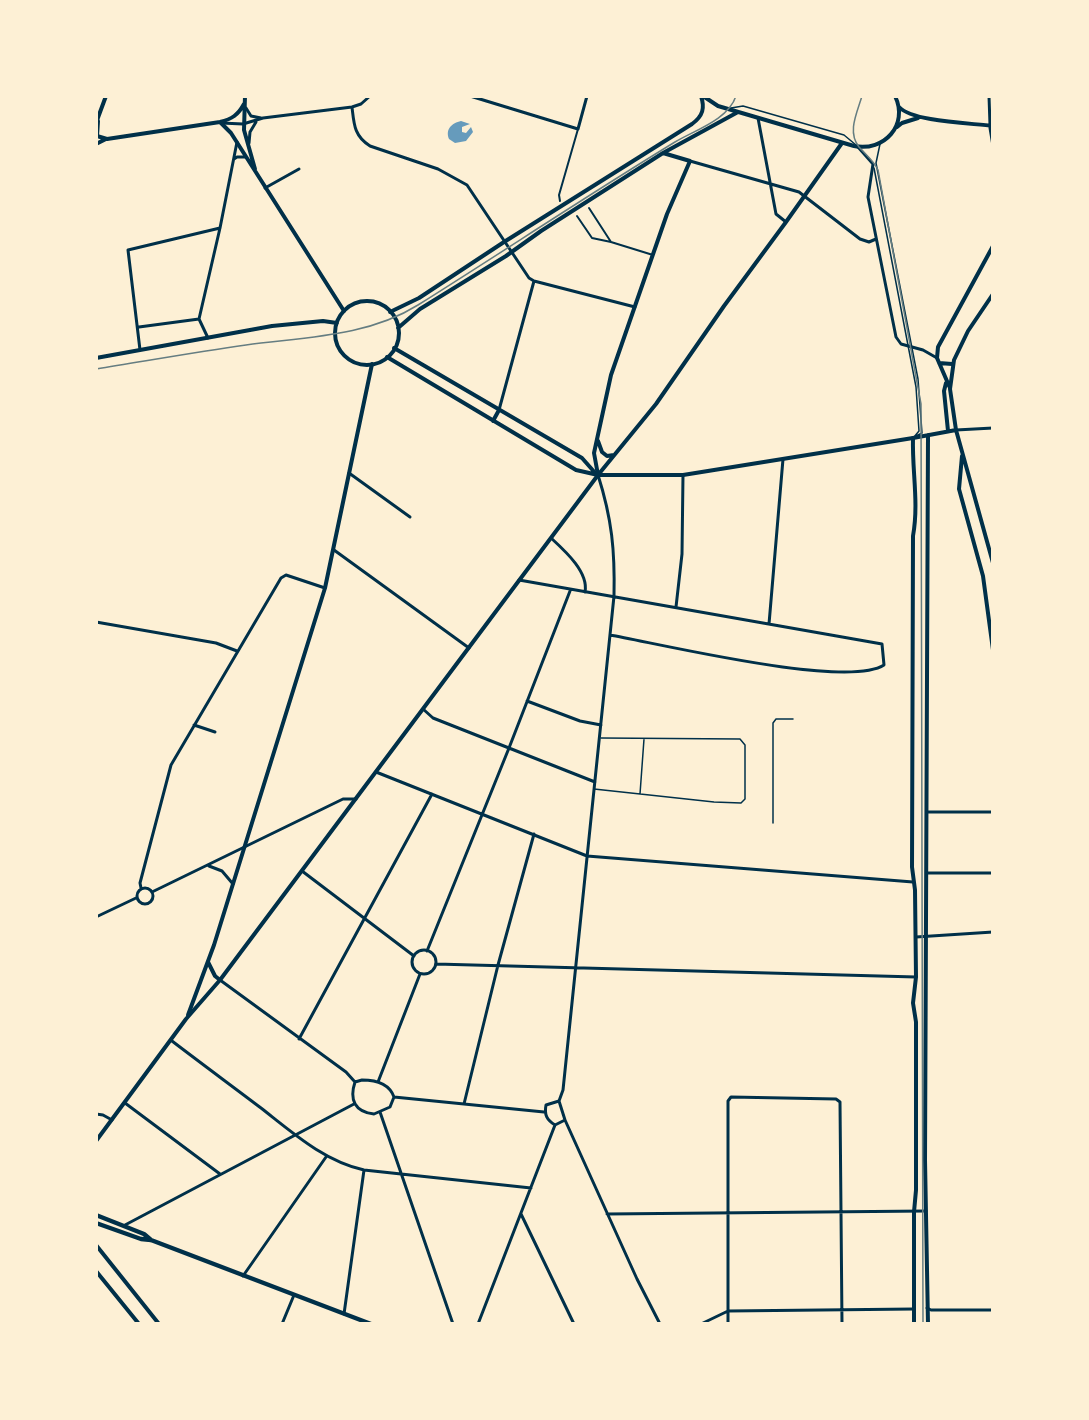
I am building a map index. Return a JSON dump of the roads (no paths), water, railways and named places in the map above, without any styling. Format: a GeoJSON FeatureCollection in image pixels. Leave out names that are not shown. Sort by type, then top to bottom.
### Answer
{"type":"FeatureCollection","features":[{"type":"Feature","properties":{"kind":"main road"},"geometry":{"type":"LineString","coordinates":[[106,96],[97,121],[97,136],[107,139]]}},
{"type":"Feature","properties":{"kind":"main road"},"geometry":{"type":"LineString","coordinates":[[245,96],[243,124],[256,174]]}},
{"type":"Feature","properties":{"kind":"main road"},"geometry":{"type":"LineString","coordinates":[[702,96],[711,103],[727,109],[858,147],[880,144],[890,137],[899,119],[899,107],[895,96]]}},
{"type":"Feature","properties":{"kind":"main road"},"geometry":{"type":"LineString","coordinates":[[390,312],[419,298],[697,120],[704,108],[702,96]]}},
{"type":"Feature","properties":{"kind":"main road"},"geometry":{"type":"LineString","coordinates":[[96,144],[107,139],[232,119],[244,104]]}},
{"type":"Feature","properties":{"kind":"main road"},"geometry":{"type":"LineString","coordinates":[[899,107],[908,114],[920,118],[991,125],[993,143]]}},
{"type":"Feature","properties":{"kind":"main road"},"geometry":{"type":"LineString","coordinates":[[398,328],[420,309],[663,153],[738,112]]}},
{"type":"Feature","properties":{"kind":"main road"},"geometry":{"type":"LineString","coordinates":[[896,127],[920,118]]}},
{"type":"Feature","properties":{"kind":"main road"},"geometry":{"type":"LineString","coordinates":[[220,122],[237,142],[344,311]]}},
{"type":"Feature","properties":{"kind":"main road"},"geometry":{"type":"LineString","coordinates":[[96,1141],[186,1019],[220,980],[598,475],[656,404],[842,143]]}},
{"type":"Feature","properties":{"kind":"main road"},"geometry":{"type":"LineString","coordinates":[[615,455],[607,456],[602,452],[598,443],[611,375],[681,176],[690,161],[663,153]]}},
{"type":"Feature","properties":{"kind":"main road"},"geometry":{"type":"LineString","coordinates":[[950,389],[938,361],[938,347],[993,251]]}},
{"type":"Feature","properties":{"kind":"main road"},"geometry":{"type":"LineString","coordinates":[[993,294],[968,331],[952,364],[950,389],[956,430],[993,563]]}},
{"type":"Feature","properties":{"kind":"main road"},"geometry":{"type":"LineString","coordinates":[[367,302],[378,303],[390,312],[398,328],[398,336],[394,348],[387,357],[372,364],[360,364],[344,355],[336,339],[337,323],[344,311],[352,305],[367,302]]}},
{"type":"Feature","properties":{"kind":"main road"},"geometry":{"type":"LineString","coordinates":[[96,358],[272,326],[323,321],[337,323]]}},
{"type":"Feature","properties":{"kind":"main road"},"geometry":{"type":"LineString","coordinates":[[394,348],[582,458],[598,475]]}},
{"type":"Feature","properties":{"kind":"main road"},"geometry":{"type":"LineString","coordinates":[[387,357],[575,469],[598,475],[683,475],[956,430]]}},
{"type":"Feature","properties":{"kind":"main road"},"geometry":{"type":"LineString","coordinates":[[938,361],[952,364]]}},
{"type":"Feature","properties":{"kind":"main road"},"geometry":{"type":"LineString","coordinates":[[186,1019],[208,962],[325,588],[372,364]]}},
{"type":"Feature","properties":{"kind":"main road"},"geometry":{"type":"LineString","coordinates":[[946,382],[944,391],[948,432]]}},
{"type":"Feature","properties":{"kind":"main road"},"geometry":{"type":"LineString","coordinates":[[493,421],[499,410]]}},
{"type":"Feature","properties":{"kind":"main road"},"geometry":{"type":"LineString","coordinates":[[598,475],[594,453],[599,435]]}},
{"type":"Feature","properties":{"kind":"main road"},"geometry":{"type":"LineString","coordinates":[[928,435],[926,1211],[928,1324]]}},
{"type":"Feature","properties":{"kind":"main road"},"geometry":{"type":"LineString","coordinates":[[913,438],[915,476],[913,882],[916,937],[916,977],[913,1000],[916,1022],[914,1324]]}},
{"type":"Feature","properties":{"kind":"main road"},"geometry":{"type":"LineString","coordinates":[[963,452],[959,489],[983,576],[993,650]]}},
{"type":"Feature","properties":{"kind":"main road"},"geometry":{"type":"LineString","coordinates":[[208,962],[215,976],[220,980]]}},
{"type":"Feature","properties":{"kind":"main road"},"geometry":{"type":"LineString","coordinates":[[96,1215],[144,1234],[152,1240],[371,1324]]}},
{"type":"Feature","properties":{"kind":"main road"},"geometry":{"type":"LineString","coordinates":[[96,1223],[141,1239],[152,1240]]}},
{"type":"Feature","properties":{"kind":"main road"},"geometry":{"type":"LineString","coordinates":[[96,1245],[159,1324]]}},
{"type":"Feature","properties":{"kind":"main road"},"geometry":{"type":"LineString","coordinates":[[96,1271],[139,1324]]}},
{"type":"Feature","properties":{"kind":"street"},"geometry":{"type":"LineString","coordinates":[[220,122],[243,124],[263,118],[352,107],[361,104],[370,96]]}},
{"type":"Feature","properties":{"kind":"street"},"geometry":{"type":"LineString","coordinates":[[470,96],[578,129]]}},
{"type":"Feature","properties":{"kind":"street"},"geometry":{"type":"LineString","coordinates":[[560,201],[559,195],[587,96]]}},
{"type":"Feature","properties":{"kind":"street"},"geometry":{"type":"LineString","coordinates":[[989,96],[991,125]]}},
{"type":"Feature","properties":{"kind":"street"},"geometry":{"type":"LineString","coordinates":[[244,104],[251,116],[263,118]]}},
{"type":"Feature","properties":{"kind":"street"},"geometry":{"type":"LineString","coordinates":[[352,107],[354,128],[363,141],[370,146],[438,169],[467,185],[525,275],[534,281],[635,307]]}},
{"type":"Feature","properties":{"kind":"street"},"geometry":{"type":"LineString","coordinates":[[249,148],[252,127],[263,118]]}},
{"type":"Feature","properties":{"kind":"street"},"geometry":{"type":"LineString","coordinates":[[759,118],[776,214],[786,222]]}},
{"type":"Feature","properties":{"kind":"street"},"geometry":{"type":"LineString","coordinates":[[208,338],[199,319],[237,142]]}},
{"type":"Feature","properties":{"kind":"street"},"geometry":{"type":"LineString","coordinates":[[858,147],[873,164],[868,197],[896,337],[901,344],[923,350],[938,361]]}},
{"type":"Feature","properties":{"kind":"street"},"geometry":{"type":"LineString","coordinates":[[233,161],[237,157],[246,157]]}},
{"type":"Feature","properties":{"kind":"street"},"geometry":{"type":"LineString","coordinates":[[690,161],[806,196],[860,239],[869,242],[876,239]]}},
{"type":"Feature","properties":{"kind":"street"},"geometry":{"type":"LineString","coordinates":[[265,188],[299,169]]}},
{"type":"Feature","properties":{"kind":"street"},"geometry":{"type":"LineString","coordinates":[[589,208],[611,242]]}},
{"type":"Feature","properties":{"kind":"street"},"geometry":{"type":"LineString","coordinates":[[577,216],[592,238],[653,255]]}},
{"type":"Feature","properties":{"kind":"street"},"geometry":{"type":"LineString","coordinates":[[140,350],[128,250],[220,228]]}},
{"type":"Feature","properties":{"kind":"street"},"geometry":{"type":"LineString","coordinates":[[499,410],[534,281]]}},
{"type":"Feature","properties":{"kind":"street"},"geometry":{"type":"LineString","coordinates":[[138,327],[199,319]]}},
{"type":"Feature","properties":{"kind":"street"},"geometry":{"type":"LineString","coordinates":[[956,430],[993,428]]}},
{"type":"Feature","properties":{"kind":"street"},"geometry":{"type":"LineString","coordinates":[[769,624],[783,459]]}},
{"type":"Feature","properties":{"kind":"street"},"geometry":{"type":"LineString","coordinates":[[349,473],[410,517]]}},
{"type":"Feature","properties":{"kind":"street"},"geometry":{"type":"LineString","coordinates":[[598,475],[614,540],[614,596],[563,1090],[559,1101],[565,1120],[607,1214],[660,1324]]}},
{"type":"Feature","properties":{"kind":"street"},"geometry":{"type":"LineString","coordinates":[[676,607],[682,554],[683,475]]}},
{"type":"Feature","properties":{"kind":"street"},"geometry":{"type":"LineString","coordinates":[[551,538],[583,576],[585,592]]}},
{"type":"Feature","properties":{"kind":"street"},"geometry":{"type":"LineString","coordinates":[[334,550],[469,648]]}},
{"type":"Feature","properties":{"kind":"street"},"geometry":{"type":"LineString","coordinates":[[141,888],[140,883],[171,765],[281,578],[286,575],[325,588]]}},
{"type":"Feature","properties":{"kind":"street"},"geometry":{"type":"LineString","coordinates":[[519,580],[570,591],[614,596],[882,644],[884,665],[878,669],[847,673],[785,668],[610,635]]}},
{"type":"Feature","properties":{"kind":"street"},"geometry":{"type":"LineString","coordinates":[[427,951],[570,591]]}},
{"type":"Feature","properties":{"kind":"street"},"geometry":{"type":"LineString","coordinates":[[96,622],[216,644],[237,651]]}},
{"type":"Feature","properties":{"kind":"street"},"geometry":{"type":"LineString","coordinates":[[527,701],[580,722],[601,725]]}},
{"type":"Feature","properties":{"kind":"street"},"geometry":{"type":"LineString","coordinates":[[423,709],[433,718],[595,782]]}},
{"type":"Feature","properties":{"kind":"street"},"geometry":{"type":"LineString","coordinates":[[194,724],[215,732]]}},
{"type":"Feature","properties":{"kind":"street"},"geometry":{"type":"LineString","coordinates":[[376,772],[587,856],[913,882]]}},
{"type":"Feature","properties":{"kind":"street"},"geometry":{"type":"LineString","coordinates":[[299,1039],[432,794]]}},
{"type":"Feature","properties":{"kind":"street"},"geometry":{"type":"LineString","coordinates":[[152,892],[343,799],[356,799]]}},
{"type":"Feature","properties":{"kind":"street"},"geometry":{"type":"LineString","coordinates":[[927,812],[993,812]]}},
{"type":"Feature","properties":{"kind":"street"},"geometry":{"type":"LineString","coordinates":[[464,1104],[498,965],[534,834]]}},
{"type":"Feature","properties":{"kind":"street"},"geometry":{"type":"LineString","coordinates":[[207,865],[222,871],[233,884]]}},
{"type":"Feature","properties":{"kind":"street"},"geometry":{"type":"LineString","coordinates":[[302,871],[414,956]]}},
{"type":"Feature","properties":{"kind":"street"},"geometry":{"type":"LineString","coordinates":[[927,873],[993,873]]}},
{"type":"Feature","properties":{"kind":"street"},"geometry":{"type":"LineString","coordinates":[[147,887],[152,892],[153,898],[147,904],[140,903],[136,898],[136,893],[141,888],[147,887]]}},
{"type":"Feature","properties":{"kind":"street"},"geometry":{"type":"LineString","coordinates":[[96,917],[136,898]]}},
{"type":"Feature","properties":{"kind":"street"},"geometry":{"type":"LineString","coordinates":[[916,937],[993,932]]}},
{"type":"Feature","properties":{"kind":"street"},"geometry":{"type":"LineString","coordinates":[[419,951],[427,951],[434,955],[436,964],[432,972],[425,975],[420,974],[413,967],[414,956],[419,951]]}},
{"type":"Feature","properties":{"kind":"street"},"geometry":{"type":"LineString","coordinates":[[436,964],[916,977]]}},
{"type":"Feature","properties":{"kind":"street"},"geometry":{"type":"LineString","coordinates":[[378,1082],[420,974]]}},
{"type":"Feature","properties":{"kind":"street"},"geometry":{"type":"LineString","coordinates":[[220,980],[346,1072],[355,1083]]}},
{"type":"Feature","properties":{"kind":"street"},"geometry":{"type":"LineString","coordinates":[[172,1041],[295,1134],[345,1166],[531,1188]]}},
{"type":"Feature","properties":{"kind":"street"},"geometry":{"type":"LineString","coordinates":[[362,1080],[378,1082],[388,1087],[394,1097],[390,1107],[380,1112],[366,1113],[354,1104],[352,1091],[355,1083],[362,1080]]}},
{"type":"Feature","properties":{"kind":"street"},"geometry":{"type":"LineString","coordinates":[[394,1097],[544,1112]]}},
{"type":"Feature","properties":{"kind":"street"},"geometry":{"type":"LineString","coordinates":[[728,1324],[728,1101],[731,1097],[836,1099],[840,1102],[842,1324]]}},
{"type":"Feature","properties":{"kind":"street"},"geometry":{"type":"LineString","coordinates":[[555,1125],[548,1122],[544,1112],[546,1105],[559,1101]]}},
{"type":"Feature","properties":{"kind":"street"},"geometry":{"type":"LineString","coordinates":[[125,1103],[220,1174]]}},
{"type":"Feature","properties":{"kind":"street"},"geometry":{"type":"LineString","coordinates":[[125,1226],[354,1104]]}},
{"type":"Feature","properties":{"kind":"street"},"geometry":{"type":"LineString","coordinates":[[380,1112],[453,1324]]}},
{"type":"Feature","properties":{"kind":"street"},"geometry":{"type":"LineString","coordinates":[[96,1114],[112,1120]]}},
{"type":"Feature","properties":{"kind":"street"},"geometry":{"type":"LineString","coordinates":[[478,1324],[555,1125],[565,1120]]}},
{"type":"Feature","properties":{"kind":"street"},"geometry":{"type":"LineString","coordinates":[[243,1275],[327,1156]]}},
{"type":"Feature","properties":{"kind":"street"},"geometry":{"type":"LineString","coordinates":[[344,1314],[364,1170]]}},
{"type":"Feature","properties":{"kind":"street"},"geometry":{"type":"LineString","coordinates":[[607,1214],[926,1211]]}},
{"type":"Feature","properties":{"kind":"street"},"geometry":{"type":"LineString","coordinates":[[521,1214],[574,1324]]}},
{"type":"Feature","properties":{"kind":"street"},"geometry":{"type":"LineString","coordinates":[[282,1324],[294,1295]]}},
{"type":"Feature","properties":{"kind":"street"},"geometry":{"type":"LineString","coordinates":[[927,1308],[931,1310],[993,1310]]}},
{"type":"Feature","properties":{"kind":"street"},"geometry":{"type":"LineString","coordinates":[[701,1324],[728,1311],[914,1309]]}},
{"type":"Feature","properties":{"kind":"lane"},"geometry":{"type":"LineString","coordinates":[[727,109],[743,106],[844,135],[858,147]]}},
{"type":"Feature","properties":{"kind":"lane"},"geometry":{"type":"LineString","coordinates":[[880,144],[876,162],[910,347],[918,404],[919,431],[913,438]]}},
{"type":"Feature","properties":{"kind":"lane"},"geometry":{"type":"LineString","coordinates":[[873,164],[910,347]]}},
{"type":"Feature","properties":{"kind":"lane"},"geometry":{"type":"LineString","coordinates":[[773,823],[774,723],[776,719],[793,719]]}},
{"type":"Feature","properties":{"kind":"lane"},"geometry":{"type":"LineString","coordinates":[[594,789],[714,802],[743,802],[745,799],[744,742],[738,739],[600,738]]}},
{"type":"Feature","properties":{"kind":"lane"},"geometry":{"type":"LineString","coordinates":[[640,795],[644,738]]}},
{"type":"Feature","properties":{"kind":"water"},"geometry":{"type":"Polygon","coordinates":[[[461,121],[470,124],[462,127],[462,132],[466,133],[471,127],[473,132],[466,141],[455,143],[449,139],[449,129],[461,121]]]}},
{"type":"Feature","properties":{"kind":"tram line"},"geometry":{"type":"LineString","coordinates":[[96,369],[335,334],[378,324],[398,316],[675,142],[710,124],[726,112],[736,96]]}},
{"type":"Feature","properties":{"kind":"tram line"},"geometry":{"type":"LineString","coordinates":[[862,96],[854,122],[855,141],[878,170],[921,404],[923,1324]]}}]}
